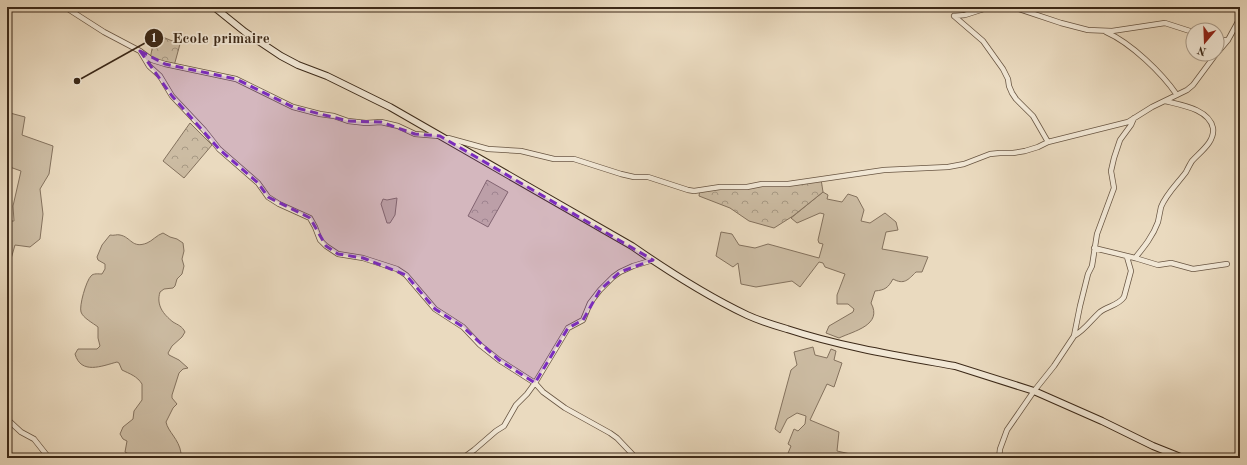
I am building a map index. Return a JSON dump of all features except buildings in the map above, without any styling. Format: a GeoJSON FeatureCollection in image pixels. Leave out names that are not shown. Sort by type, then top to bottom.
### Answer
{"type":"FeatureCollection","features":[{"type":"Feature","properties":{"kind":"street"},"geometry":{"type":"LineString","coordinates":[[65,7],[94,26],[140,51],[152,60],[236,79],[293,107],[334,116],[348,121],[366,123],[380,122],[398,126],[415,134],[440,136],[488,149],[521,150],[554,159],[574,159],[620,174],[634,177],[648,177],[694,191],[720,187],[747,187],[762,184],[799,182],[838,175],[884,170],[948,167],[976,160],[990,154],[1013,154],[1038,147],[1048,142],[1128,122],[1143,111],[1177,95],[1193,85],[1210,62]]}},
{"type":"Feature","properties":{"kind":"street"},"geometry":{"type":"LineString","coordinates":[[214,7],[245,32],[281,56],[298,65],[327,76],[390,107],[632,246],[707,293],[747,315],[802,334],[859,348],[955,366],[1034,391],[1153,446],[1183,458]]}},
{"type":"Feature","properties":{"kind":"street"},"geometry":{"type":"LineString","coordinates":[[990,7],[965,15],[954,16],[983,41],[1003,69],[1012,93],[1016,99],[1034,116],[1048,142]]}},
{"type":"Feature","properties":{"kind":"street"},"geometry":{"type":"LineString","coordinates":[[1013,7],[1061,23],[1113,35],[1163,77],[1177,95]]}},
{"type":"Feature","properties":{"kind":"street"},"geometry":{"type":"LineString","coordinates":[[1225,44],[1240,18]]}},
{"type":"Feature","properties":{"kind":"street"},"geometry":{"type":"LineString","coordinates":[[1105,32],[1165,22],[1185,29]]}},
{"type":"Feature","properties":{"kind":"street"},"geometry":{"type":"LineString","coordinates":[[140,51],[149,66],[160,76],[172,96],[204,130],[219,149],[258,183],[268,197],[310,218],[320,240],[326,246],[338,254],[363,258],[397,269],[406,274],[435,309],[463,327],[499,360],[535,383],[543,392],[565,408],[617,438],[636,458]]}},
{"type":"Feature","properties":{"kind":"street"},"geometry":{"type":"LineString","coordinates":[[1135,258],[1151,237],[1158,222],[1161,206],[1193,161],[1208,145],[1213,133],[1208,118],[1203,114],[1165,101]]}},
{"type":"Feature","properties":{"kind":"street"},"geometry":{"type":"LineString","coordinates":[[999,458],[1000,449],[1006,430],[1054,366],[1074,336],[1088,274],[1092,266],[1094,248],[1099,228],[1114,188],[1111,171],[1114,158],[1122,136],[1131,125],[1134,118]]}},
{"type":"Feature","properties":{"kind":"street"},"geometry":{"type":"LineString","coordinates":[[1094,248],[1156,265],[1171,263],[1193,269],[1227,264]]}},
{"type":"Feature","properties":{"kind":"street"},"geometry":{"type":"LineString","coordinates":[[1074,336],[1084,330],[1101,312],[1120,302],[1124,297],[1131,271],[1127,257]]}},
{"type":"Feature","properties":{"kind":"street"},"geometry":{"type":"LineString","coordinates":[[463,458],[504,426],[516,405],[528,394],[568,328],[583,320],[590,303],[600,290],[620,272],[653,260]]}},
{"type":"Feature","properties":{"kind":"street"},"geometry":{"type":"LineString","coordinates":[[7,419],[22,432],[34,439],[49,458]]}},
{"type":"Feature","properties":{"kind":"highlighted area"},"geometry":{"type":"Polygon","coordinates":[[[140,51],[165,64],[236,79],[293,107],[348,121],[381,122],[415,134],[440,136],[653,260],[620,272],[600,290],[583,320],[568,328],[535,383],[499,360],[463,327],[435,309],[406,275],[363,258],[338,254],[326,246],[310,218],[268,197],[258,183],[219,149],[172,96],[140,51]]]}},
{"type":"Feature","properties":{"kind":"green space"},"geometry":{"type":"Polygon","coordinates":[[[155,34],[180,44],[174,66],[150,59],[155,34]]]}},
{"type":"Feature","properties":{"kind":"green space"},"geometry":{"type":"Polygon","coordinates":[[[10,113],[25,117],[22,135],[53,146],[49,174],[40,189],[43,214],[40,239],[30,247],[15,245],[7,273],[7,228],[10,221],[14,221],[13,206],[21,171],[7,166],[7,114],[10,113]]]}},
{"type":"Feature","properties":{"kind":"green space"},"geometry":{"type":"Polygon","coordinates":[[[190,123],[212,145],[184,178],[163,161],[190,123]]]}},
{"type":"Feature","properties":{"kind":"green space"},"geometry":{"type":"Polygon","coordinates":[[[821,179],[823,192],[793,216],[774,228],[749,221],[730,208],[699,196],[700,189],[821,179]]]}},
{"type":"Feature","properties":{"kind":"green space"},"geometry":{"type":"Polygon","coordinates":[[[487,180],[508,192],[488,227],[468,216],[487,180]]]}},
{"type":"Feature","properties":{"kind":"green space"},"geometry":{"type":"Polygon","coordinates":[[[823,192],[828,195],[827,199],[842,202],[848,194],[857,197],[864,210],[861,221],[870,223],[885,213],[896,222],[898,230],[886,232],[882,249],[928,257],[922,272],[916,272],[903,282],[893,279],[886,288],[875,291],[871,303],[874,311],[870,322],[859,330],[839,338],[826,333],[829,326],[853,312],[854,309],[848,304],[837,304],[837,295],[845,274],[825,267],[823,263],[819,262],[800,287],[792,281],[756,287],[741,284],[738,263],[733,267],[716,256],[721,232],[732,234],[739,245],[755,248],[768,244],[819,258],[823,244],[819,243],[818,240],[824,214],[820,213],[797,223],[791,218],[823,192]]]}},
{"type":"Feature","properties":{"kind":"green space"},"geometry":{"type":"Polygon","coordinates":[[[397,198],[395,215],[390,223],[387,223],[381,204],[383,199],[387,200],[397,198]]]}},
{"type":"Feature","properties":{"kind":"green space"},"geometry":{"type":"Polygon","coordinates":[[[163,233],[183,243],[184,251],[182,259],[184,266],[182,274],[177,279],[173,288],[164,289],[160,292],[159,297],[163,312],[185,332],[182,337],[172,346],[168,353],[188,368],[183,369],[179,373],[172,395],[172,398],[177,404],[173,408],[166,422],[180,448],[181,453],[180,455],[169,458],[136,458],[125,452],[127,441],[123,439],[120,434],[123,427],[133,419],[134,411],[142,400],[142,384],[136,377],[122,370],[117,362],[99,367],[87,367],[78,361],[75,354],[78,349],[97,349],[100,346],[98,327],[84,316],[81,312],[81,305],[83,294],[91,276],[93,274],[102,274],[105,269],[105,264],[98,260],[97,257],[102,245],[110,235],[124,236],[138,245],[149,242],[163,233]]]}},
{"type":"Feature","properties":{"kind":"green space"},"geometry":{"type":"Polygon","coordinates":[[[813,347],[815,355],[827,358],[831,349],[836,351],[834,360],[842,363],[834,387],[827,384],[810,420],[839,432],[837,451],[855,455],[885,458],[786,458],[791,446],[788,444],[794,429],[798,431],[805,424],[806,416],[797,413],[787,419],[780,433],[775,429],[791,370],[797,365],[794,352],[813,347]]]}},
{"type":"Feature","properties":{"kind":"place","name":"Ecole primaire"},"geometry":{"type":"Point","coordinates":[77,81]}}]}
